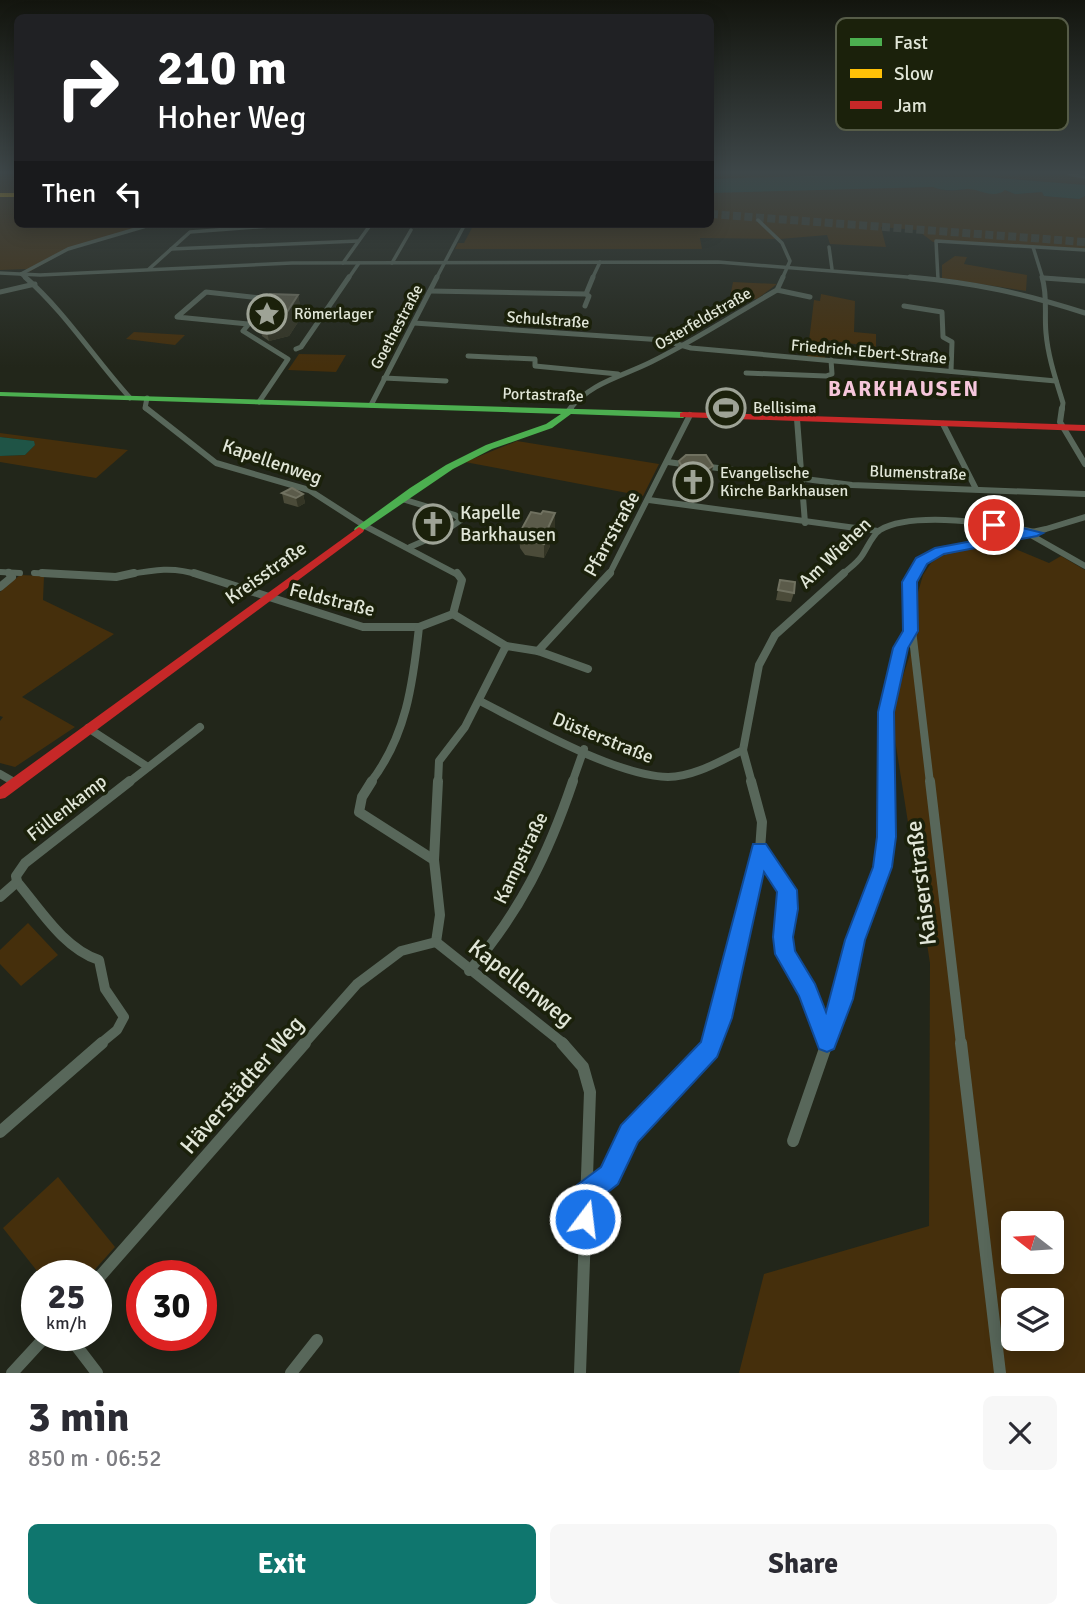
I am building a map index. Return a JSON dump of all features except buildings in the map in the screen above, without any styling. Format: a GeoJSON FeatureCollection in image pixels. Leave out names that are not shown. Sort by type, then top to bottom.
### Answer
{"type":"FeatureCollection","features":[{"type":"Feature","properties":{"kind":"main road","name":"Portastraße"},"geometry":{"type":"LineString","coordinates":[[0,394],[1085,428]]}},
{"type":"Feature","properties":{"kind":"main road","name":"Kreisstraße"},"geometry":{"type":"LineString","coordinates":[[0,793],[264,598],[463,457],[511,438],[545,430],[558,424],[568,412]]}},
{"type":"Feature","properties":{"kind":"street"},"geometry":{"type":"LineString","coordinates":[[21,274],[43,259],[77,243],[97,238]]}},
{"type":"Feature","properties":{"kind":"street"},"geometry":{"type":"LineString","coordinates":[[149,269],[183,238]]}},
{"type":"Feature","properties":{"kind":"street"},"geometry":{"type":"LineString","coordinates":[[343,263],[360,238]]}},
{"type":"Feature","properties":{"kind":"street"},"geometry":{"type":"LineString","coordinates":[[392,263],[406,238]]}},
{"type":"Feature","properties":{"kind":"street","name":"Goethestraße"},"geometry":{"type":"LineString","coordinates":[[371,405],[458,238]]}},
{"type":"Feature","properties":{"kind":"street"},"geometry":{"type":"LineString","coordinates":[[777,238],[782,243],[790,266]]}},
{"type":"Feature","properties":{"kind":"street"},"geometry":{"type":"LineString","coordinates":[[171,249],[358,241]]}},
{"type":"Feature","properties":{"kind":"street"},"geometry":{"type":"LineString","coordinates":[[938,279],[936,241],[1085,250]]}},
{"type":"Feature","properties":{"kind":"street"},"geometry":{"type":"LineString","coordinates":[[829,247],[832,270]]}},
{"type":"Feature","properties":{"kind":"street"},"geometry":{"type":"LineString","coordinates":[[1032,247],[1044,278],[1047,300],[1045,328],[1063,403],[1060,418],[1062,427],[1085,464]]}},
{"type":"Feature","properties":{"kind":"street"},"geometry":{"type":"LineString","coordinates":[[0,273],[343,263],[710,261],[938,279],[1004,288],[1085,313]]}},
{"type":"Feature","properties":{"kind":"street"},"geometry":{"type":"LineString","coordinates":[[586,294],[600,262]]}},
{"type":"Feature","properties":{"kind":"street"},"geometry":{"type":"LineString","coordinates":[[296,349],[301,347],[359,263]]}},
{"type":"Feature","properties":{"kind":"street","name":"Osterfeldstraße"},"geometry":{"type":"LineString","coordinates":[[568,412],[579,398],[621,374],[650,363],[777,290],[790,266]]}},
{"type":"Feature","properties":{"kind":"street"},"geometry":{"type":"LineString","coordinates":[[21,274],[51,300],[96,360],[130,398]]}},
{"type":"Feature","properties":{"kind":"street"},"geometry":{"type":"LineString","coordinates":[[1044,278],[1085,281]]}},
{"type":"Feature","properties":{"kind":"street"},"geometry":{"type":"LineString","coordinates":[[0,292],[35,284]]}},
{"type":"Feature","properties":{"kind":"street"},"geometry":{"type":"LineString","coordinates":[[777,290],[810,297]]}},
{"type":"Feature","properties":{"kind":"street"},"geometry":{"type":"LineString","coordinates":[[430,291],[586,294]]}},
{"type":"Feature","properties":{"kind":"street"},"geometry":{"type":"LineString","coordinates":[[248,324],[177,317],[203,292],[267,297],[248,324],[243,331],[288,359],[259,402]]}},
{"type":"Feature","properties":{"kind":"street"},"geometry":{"type":"LineString","coordinates":[[585,306],[589,296],[586,294]]}},
{"type":"Feature","properties":{"kind":"street"},"geometry":{"type":"LineString","coordinates":[[904,306],[942,312],[943,337],[952,342],[951,372]]}},
{"type":"Feature","properties":{"kind":"street","name":"Schulstraße"},"geometry":{"type":"LineString","coordinates":[[414,323],[663,341],[679,346]]}},
{"type":"Feature","properties":{"kind":"street","name":"Friedrich-Ebert-Straße"},"geometry":{"type":"LineString","coordinates":[[679,346],[1056,381]]}},
{"type":"Feature","properties":{"kind":"street"},"geometry":{"type":"LineString","coordinates":[[468,356],[535,359],[535,366],[621,374]]}},
{"type":"Feature","properties":{"kind":"street"},"geometry":{"type":"LineString","coordinates":[[746,373],[826,376],[832,374],[831,360]]}},
{"type":"Feature","properties":{"kind":"street"},"geometry":{"type":"LineString","coordinates":[[384,377],[446,381]]}},
{"type":"Feature","properties":{"kind":"street","name":"Kapellenweg"},"geometry":{"type":"LineString","coordinates":[[147,398],[145,408],[202,455],[226,467],[276,478],[309,490],[365,526],[460,575],[462,580],[453,614]]}},
{"type":"Feature","properties":{"kind":"street","name":"Pfarrstraße"},"geometry":{"type":"LineString","coordinates":[[538,650],[607,579],[690,415]]}},
{"type":"Feature","properties":{"kind":"street"},"geometry":{"type":"LineString","coordinates":[[797,419],[805,523]]}},
{"type":"Feature","properties":{"kind":"street"},"geometry":{"type":"LineString","coordinates":[[943,424],[976,489]]}},
{"type":"Feature","properties":{"kind":"street","name":"Blumenstraße"},"geometry":{"type":"LineString","coordinates":[[668,462],[800,480],[1085,494]]}},
{"type":"Feature","properties":{"kind":"street"},"geometry":{"type":"LineString","coordinates":[[402,499],[455,515],[461,520],[442,533],[410,547]]}},
{"type":"Feature","properties":{"kind":"street"},"geometry":{"type":"LineString","coordinates":[[649,500],[878,531]]}},
{"type":"Feature","properties":{"kind":"street","name":"Kaiserstraße"},"geometry":{"type":"LineString","coordinates":[[1000,1373],[910,631],[909,582],[921,561],[950,548],[1033,533],[1085,517]]}},
{"type":"Feature","properties":{"kind":"street","name":"Am Wiehen"},"geometry":{"type":"LineString","coordinates":[[743,750],[759,665],[775,635],[860,559],[878,531],[918,523],[957,523],[1013,526],[1033,533]]}},
{"type":"Feature","properties":{"kind":"street"},"geometry":{"type":"LineString","coordinates":[[1033,533],[1085,566]]}},
{"type":"Feature","properties":{"kind":"street","name":"Feldstraße"},"geometry":{"type":"LineString","coordinates":[[34,573],[116,577],[161,568],[179,568],[264,598],[363,627],[387,629],[419,626],[453,614]]}},
{"type":"Feature","properties":{"kind":"street"},"geometry":{"type":"LineString","coordinates":[[4,572],[20,573]]}},
{"type":"Feature","properties":{"kind":"street"},"geometry":{"type":"LineString","coordinates":[[0,587],[12,578],[4,572]]}},
{"type":"Feature","properties":{"kind":"street"},"geometry":{"type":"LineString","coordinates":[[453,614],[506,646],[538,650],[588,669]]}},
{"type":"Feature","properties":{"kind":"street"},"geometry":{"type":"LineString","coordinates":[[419,626],[401,731],[390,757],[359,801],[359,812],[434,860]]}},
{"type":"Feature","properties":{"kind":"street"},"geometry":{"type":"LineString","coordinates":[[793,1141],[842,999],[855,940],[882,867],[886,837],[886,712],[900,648],[910,631]]}},
{"type":"Feature","properties":{"kind":"street"},"geometry":{"type":"LineString","coordinates":[[436,942],[440,915],[434,860],[439,761],[465,727],[506,646]]}},
{"type":"Feature","properties":{"kind":"street","name":"Düsterstraße"},"geometry":{"type":"LineString","coordinates":[[480,701],[637,771],[668,777],[688,774],[743,750]]}},
{"type":"Feature","properties":{"kind":"street","name":"Füllenkamp"},"geometry":{"type":"LineString","coordinates":[[0,897],[17,882],[16,876],[25,863],[200,726]]}},
{"type":"Feature","properties":{"kind":"street"},"geometry":{"type":"LineString","coordinates":[[88,728],[148,767]]}},
{"type":"Feature","properties":{"kind":"street","name":"Kampstraße"},"geometry":{"type":"LineString","coordinates":[[469,971],[504,930],[535,876],[558,826],[584,749]]}},
{"type":"Feature","properties":{"kind":"street"},"geometry":{"type":"LineString","coordinates":[[586,1194],[610,1175],[630,1133],[710,1049],[721,1018],[760,850],[762,822],[743,750]]}},
{"type":"Feature","properties":{"kind":"street"},"geometry":{"type":"LineString","coordinates":[[0,774],[14,782]]}},
{"type":"Feature","properties":{"kind":"street"},"geometry":{"type":"LineString","coordinates":[[760,850],[787,890],[788,909],[783,937],[785,954],[808,991],[827,1041]]}},
{"type":"Feature","properties":{"kind":"street"},"geometry":{"type":"LineString","coordinates":[[0,1132],[117,1030],[124,1017],[105,989],[99,960],[92,959],[77,948],[17,882]]}},
{"type":"Feature","properties":{"kind":"street","name":"Kapellenweg"},"geometry":{"type":"LineString","coordinates":[[436,942],[566,1046],[583,1067],[590,1093],[580,1373]]}},
{"type":"Feature","properties":{"kind":"street","name":"Häverstädter Weg"},"geometry":{"type":"LineString","coordinates":[[112,1263],[357,984],[401,951],[436,942]]}},
{"type":"Feature","properties":{"kind":"street"},"geometry":{"type":"LineString","coordinates":[[291,1373],[317,1340]]}},
{"type":"Feature","properties":{"kind":"street"},"geometry":{"type":"LineString","coordinates":[[12,1373],[32,1351]]}},
{"type":"Feature","properties":{"kind":"street"},"geometry":{"type":"LineString","coordinates":[[80,1351],[97,1373]]}},
{"type":"Feature","properties":{"kind":"shaded area"},"geometry":{"type":"Polygon","coordinates":[[[0,238],[105,238],[75,246],[29,272],[26,269],[0,270],[0,238]]]}},
{"type":"Feature","properties":{"kind":"shaded area"},"geometry":{"type":"Polygon","coordinates":[[[467,238],[700,238],[702,249],[455,249],[458,243],[464,243],[467,238]]]}},
{"type":"Feature","properties":{"kind":"shaded area"},"geometry":{"type":"Polygon","coordinates":[[[706,238],[791,238],[780,239],[706,238]]]}},
{"type":"Feature","properties":{"kind":"shaded area"},"geometry":{"type":"Polygon","coordinates":[[[828,238],[884,238],[886,247],[830,244],[828,238]]]}},
{"type":"Feature","properties":{"kind":"shaded area"},"geometry":{"type":"Polygon","coordinates":[[[928,238],[1085,238],[1085,250],[933,242],[928,238]]]}},
{"type":"Feature","properties":{"kind":"shaded area"},"geometry":{"type":"Polygon","coordinates":[[[955,256],[967,257],[964,264],[1027,275],[1026,291],[942,278],[942,265],[955,256]]]}},
{"type":"Feature","properties":{"kind":"shaded area"},"geometry":{"type":"Polygon","coordinates":[[[733,282],[777,284],[757,299],[730,297],[733,282]]]}},
{"type":"Feature","properties":{"kind":"shaded area"},"geometry":{"type":"Polygon","coordinates":[[[821,294],[855,301],[854,332],[876,334],[876,347],[826,340],[825,358],[807,357],[814,300],[820,301],[821,294]]]}},
{"type":"Feature","properties":{"kind":"shaded area"},"geometry":{"type":"Polygon","coordinates":[[[134,332],[185,335],[175,345],[126,339],[134,332]]]}},
{"type":"Feature","properties":{"kind":"shaded area"},"geometry":{"type":"Polygon","coordinates":[[[299,354],[346,355],[336,372],[288,370],[299,354]]]}},
{"type":"Feature","properties":{"kind":"shaded area"},"geometry":{"type":"Polygon","coordinates":[[[0,433],[128,450],[96,478],[0,462],[0,456],[25,455],[35,445],[33,441],[0,437],[0,433]]]}},
{"type":"Feature","properties":{"kind":"shaded area"},"geometry":{"type":"Polygon","coordinates":[[[517,441],[659,464],[643,496],[465,462],[517,441]]]}},
{"type":"Feature","properties":{"kind":"shaded area"},"geometry":{"type":"Polygon","coordinates":[[[999,542],[1049,563],[1061,556],[1085,570],[1085,1373],[739,1373],[764,1274],[929,1226],[930,963],[891,714],[917,632],[916,599],[923,575],[931,563],[944,553],[999,542]]]}},
{"type":"Feature","properties":{"kind":"shaded area"},"geometry":{"type":"Polygon","coordinates":[[[20,575],[44,576],[43,600],[114,634],[22,697],[75,727],[15,767],[0,763],[0,721],[3,717],[0,716],[0,592],[20,575]]]}},
{"type":"Feature","properties":{"kind":"shaded area"},"geometry":{"type":"Polygon","coordinates":[[[28,923],[58,955],[21,986],[0,964],[0,950],[28,923]]]}},
{"type":"Feature","properties":{"kind":"shaded area"},"geometry":{"type":"Polygon","coordinates":[[[58,1177],[115,1247],[103,1260],[28,1260],[3,1228],[58,1177]]]}},
{"type":"Feature","properties":{"kind":"water"},"geometry":{"type":"Polygon","coordinates":[[[0,437],[34,441],[35,445],[25,455],[0,456],[0,437]]]}},
{"type":"Feature","properties":{"kind":"tunnel"},"geometry":{"type":"LineString","coordinates":[[1032,238],[1085,242]]}},
{"type":"Feature","properties":{"kind":"traffic: fast"},"geometry":{"type":"LineString","coordinates":[[0,394],[683,415]]}},
{"type":"Feature","properties":{"kind":"traffic: fast"},"geometry":{"type":"LineString","coordinates":[[359,530],[413,490],[469,456],[556,423],[568,412]]}},
{"type":"Feature","properties":{"kind":"traffic: jam"},"geometry":{"type":"LineString","coordinates":[[683,415],[1085,428]]}},
{"type":"Feature","properties":{"kind":"traffic: jam"},"geometry":{"type":"LineString","coordinates":[[0,794],[359,530]]}},
{"type":"Feature","properties":{"kind":"place","name":"Römerlager"},"geometry":{"type":"Point","coordinates":[267,314]}},
{"type":"Feature","properties":{"kind":"place","name":"Bellisima"},"geometry":{"type":"Point","coordinates":[726,408]}},
{"type":"Feature","properties":{"kind":"place","name":"Evangelische Kirche Barkhausen"},"geometry":{"type":"Point","coordinates":[693,482]}},
{"type":"Feature","properties":{"kind":"place","name":"Kapelle Barkhausen"},"geometry":{"type":"Point","coordinates":[433,524]}},
{"type":"Feature","properties":{"kind":"district","name":"BARKHAUSEN"},"geometry":{"type":"Point","coordinates":[904,389]}},
{"type":"Feature","properties":{"kind":"route"},"geometry":{"type":"LineString","coordinates":[[585,1219],[586,1194],[610,1175],[630,1133],[678,1086],[710,1049],[721,1018],[760,850],[772,864],[787,890],[788,909],[783,937],[785,954],[808,991],[827,1041],[842,999],[855,940],[882,867],[886,837],[886,712],[900,648],[910,631],[909,582],[921,561],[929,555],[950,548],[1037,533],[1013,526],[994,525]]}}]}
